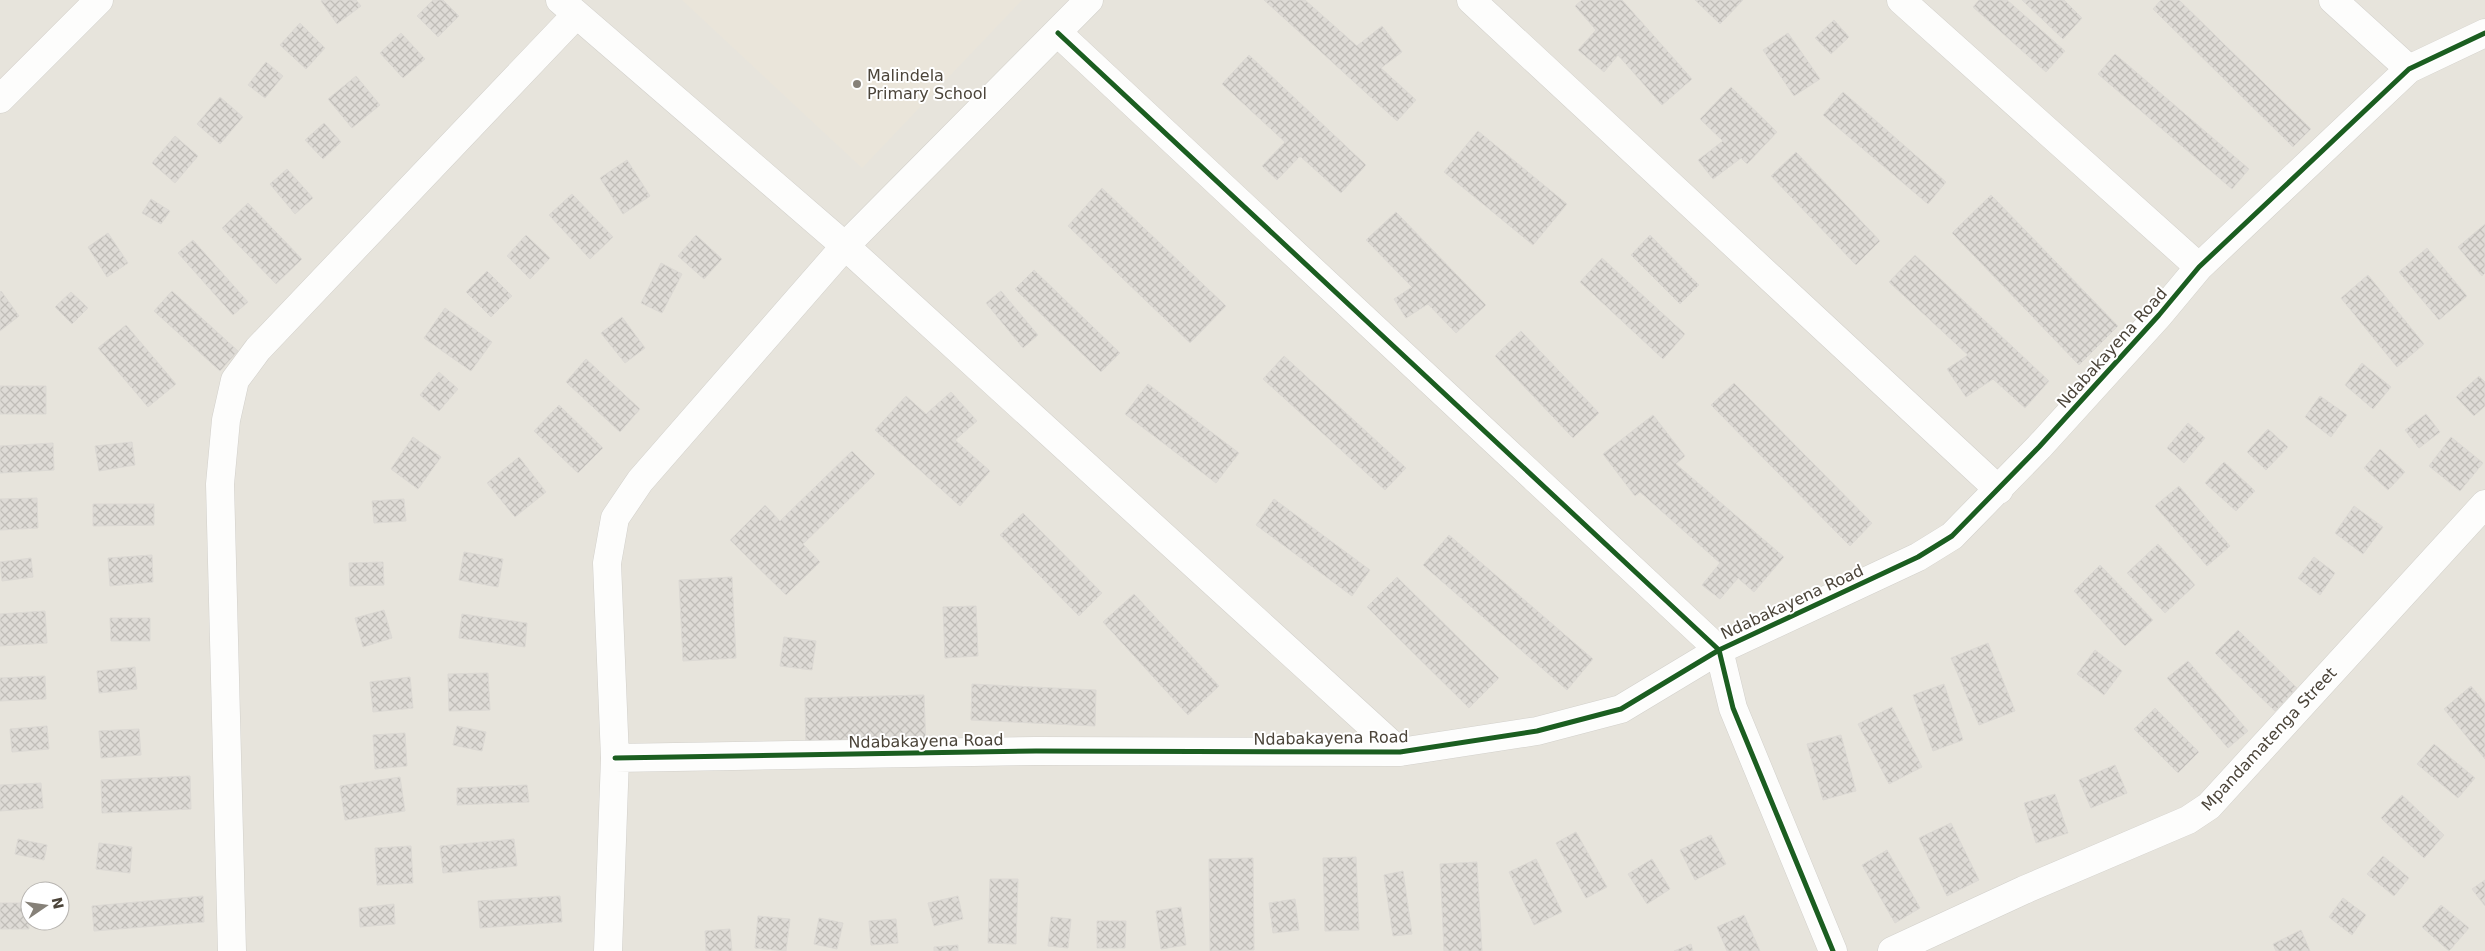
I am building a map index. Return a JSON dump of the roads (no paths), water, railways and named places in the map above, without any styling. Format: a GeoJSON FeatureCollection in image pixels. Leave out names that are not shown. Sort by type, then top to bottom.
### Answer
{"type":"FeatureCollection","features":[{"type":"Feature","properties":{"kind":"street"},"geometry":{"type":"LineString","coordinates":[[0,99],[99,0]]}},
{"type":"Feature","properties":{"kind":"street"},"geometry":{"type":"LineString","coordinates":[[608,951],[615,758],[607,563],[615,518],[640,481],[845,246],[1089,0]]}},
{"type":"Feature","properties":{"kind":"street"},"geometry":{"type":"LineString","coordinates":[[1471,0],[1999,490]]}},
{"type":"Feature","properties":{"kind":"street"},"geometry":{"type":"LineString","coordinates":[[1901,0],[2199,267]]}},
{"type":"Feature","properties":{"kind":"street"},"geometry":{"type":"LineString","coordinates":[[2334,0],[2409,69]]}},
{"type":"Feature","properties":{"kind":"street"},"geometry":{"type":"LineString","coordinates":[[232,951],[220,484],[226,420],[236,380],[258,349],[568,8],[845,246],[1400,752]]}},
{"type":"Feature","properties":{"kind":"street"},"geometry":{"type":"LineString","coordinates":[[1058,32],[1719,650],[1736,716],[1833,951]]}},
{"type":"Feature","properties":{"kind":"street","name":"Ndabakayena Road"},"geometry":{"type":"LineString","coordinates":[[615,758],[1036,751],[1400,752],[1537,731],[1621,708],[1719,650],[1918,557],[1952,536],[1999,490],[2159,315],[2199,267],[2409,69],[2485,33]]}},
{"type":"Feature","properties":{"kind":"street","name":"Mpandamatenga Street"},"geometry":{"type":"LineString","coordinates":[[1892,951],[2024,890],[2188,820],[2209,806],[2485,504]]}},
{"type":"Feature","properties":{"kind":"place","name":"Malindela Primary School"},"geometry":{"type":"Point","coordinates":[857,84]}}]}
